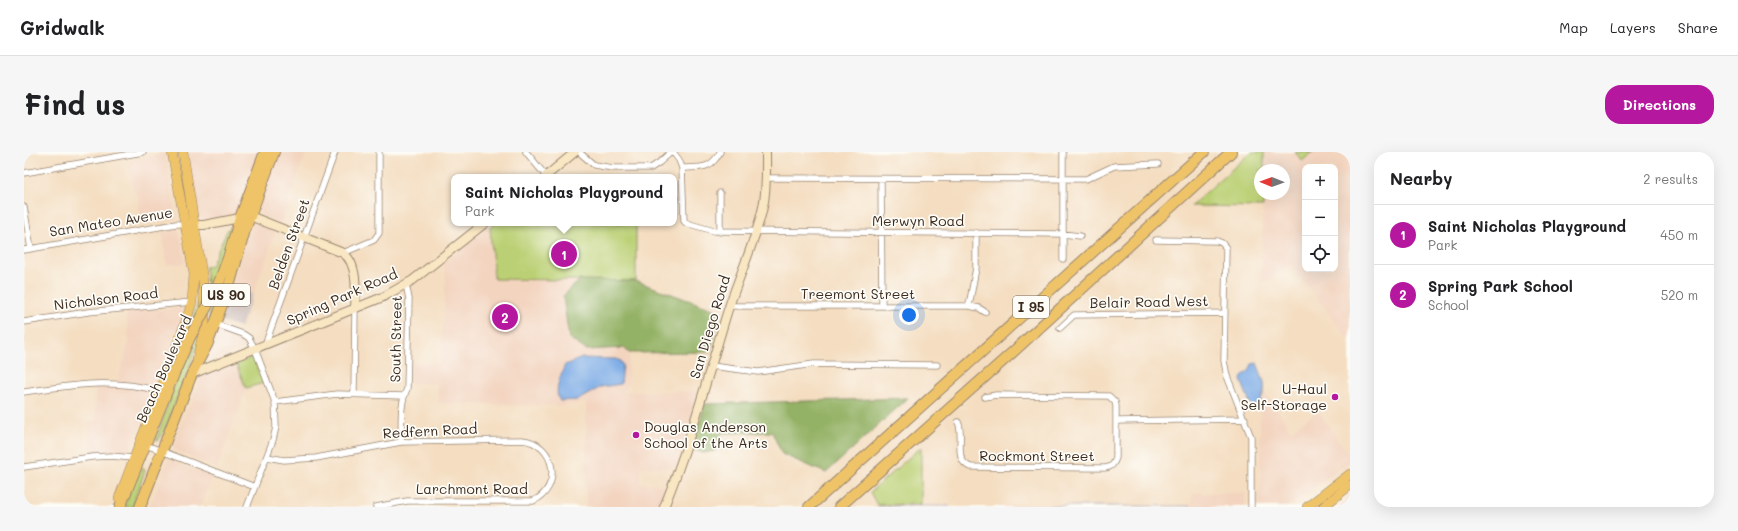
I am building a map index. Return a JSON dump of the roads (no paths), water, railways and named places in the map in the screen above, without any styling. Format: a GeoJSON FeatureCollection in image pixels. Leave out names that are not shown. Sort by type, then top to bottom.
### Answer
{"type":"FeatureCollection","features":[{"type":"Feature","properties":{"kind":"highway","name":"Beach Boulevard"},"geometry":{"type":"LineString","coordinates":[[118,507],[136,460],[146,445],[190,337],[217,288],[240,218],[265,152]]}},
{"type":"Feature","properties":{"kind":"highway","name":"Beach Boulevard"},"geometry":{"type":"LineString","coordinates":[[193,373],[202,349],[216,324],[250,216],[274,152]]}},
{"type":"Feature","properties":{"kind":"highway","name":"I 95"},"geometry":{"type":"LineString","coordinates":[[809,507],[1204,152]]}},
{"type":"Feature","properties":{"kind":"highway","name":"I 95"},"geometry":{"type":"LineString","coordinates":[[839,507],[1014,351],[1231,152]]}},
{"type":"Feature","properties":{"kind":"highway","name":"US 90"},"geometry":{"type":"LineString","coordinates":[[140,507],[193,373]]}},
{"type":"Feature","properties":{"kind":"highway"},"geometry":{"type":"LineString","coordinates":[[136,460],[149,472],[149,484]]}},
{"type":"Feature","properties":{"kind":"main road"},"geometry":{"type":"LineString","coordinates":[[172,152],[190,225],[204,295],[205,325],[202,349]]}},
{"type":"Feature","properties":{"kind":"main road"},"geometry":{"type":"LineString","coordinates":[[136,460],[159,391],[192,302],[194,274],[183,152]]}},
{"type":"Feature","properties":{"kind":"main road"},"geometry":{"type":"LineString","coordinates":[[1322,504],[1350,474]]}},
{"type":"Feature","properties":{"kind":"main road"},"geometry":{"type":"LineString","coordinates":[[1307,507],[1322,504],[1350,485]]}},
{"type":"Feature","properties":{"kind":"street"},"geometry":{"type":"LineString","coordinates":[[24,173],[142,152]]}},
{"type":"Feature","properties":{"kind":"street","name":"Belden Street"},"geometry":{"type":"LineString","coordinates":[[265,344],[335,152]]}},
{"type":"Feature","properties":{"kind":"street"},"geometry":{"type":"LineString","coordinates":[[343,252],[374,240],[379,233],[379,152]]}},
{"type":"Feature","properties":{"kind":"street"},"geometry":{"type":"LineString","coordinates":[[526,152],[543,174]]}},
{"type":"Feature","properties":{"kind":"street"},"geometry":{"type":"LineString","coordinates":[[548,174],[575,152]]}},
{"type":"Feature","properties":{"kind":"street"},"geometry":{"type":"LineString","coordinates":[[579,152],[594,165],[605,168],[651,168],[672,152],[679,160],[682,168],[704,167],[713,164],[720,152]]}},
{"type":"Feature","properties":{"kind":"street","name":"San Diego Road"},"geometry":{"type":"LineString","coordinates":[[665,507],[683,458],[763,205],[766,178],[766,152]]}},
{"type":"Feature","properties":{"kind":"street"},"geometry":{"type":"LineString","coordinates":[[1063,152],[1063,259]]}},
{"type":"Feature","properties":{"kind":"street"},"geometry":{"type":"LineString","coordinates":[[766,178],[1086,179],[1108,168],[1118,165],[1158,164]]}},
{"type":"Feature","properties":{"kind":"street","name":"Merwyn Road"},"geometry":{"type":"LineString","coordinates":[[682,168],[684,221],[686,223],[714,231],[1063,234],[1080,236]]}},
{"type":"Feature","properties":{"kind":"street"},"geometry":{"type":"LineString","coordinates":[[881,179],[882,306]]}},
{"type":"Feature","properties":{"kind":"street"},"geometry":{"type":"LineString","coordinates":[[720,193],[720,232]]}},
{"type":"Feature","properties":{"kind":"street"},"geometry":{"type":"LineString","coordinates":[[24,207],[31,249]]}},
{"type":"Feature","properties":{"kind":"street"},"geometry":{"type":"LineString","coordinates":[[250,216],[343,252],[347,255],[355,276],[354,394]]}},
{"type":"Feature","properties":{"kind":"street","name":"San Mateo Avenue"},"geometry":{"type":"LineString","coordinates":[[24,250],[176,224],[204,225],[250,216]]}},
{"type":"Feature","properties":{"kind":"street","name":"Spring Park Road"},"geometry":{"type":"LineString","coordinates":[[193,373],[383,297],[406,284],[481,226]]}},
{"type":"Feature","properties":{"kind":"street"},"geometry":{"type":"LineString","coordinates":[[969,306],[974,281],[976,234]]}},
{"type":"Feature","properties":{"kind":"street"},"geometry":{"type":"LineString","coordinates":[[1156,240],[1214,240],[1225,246],[1225,367],[1252,442],[1251,507]]}},
{"type":"Feature","properties":{"kind":"street","name":"South Street"},"geometry":{"type":"LineString","coordinates":[[401,442],[404,396],[407,389],[408,358],[409,290],[406,284]]}},
{"type":"Feature","properties":{"kind":"street","name":"Nicholson Road"},"geometry":{"type":"LineString","coordinates":[[24,322],[88,312],[192,302]]}},
{"type":"Feature","properties":{"kind":"street","name":"Treemont Street"},"geometry":{"type":"LineString","coordinates":[[730,306],[969,306],[979,308],[986,312]]}},
{"type":"Feature","properties":{"kind":"street","name":"Belair Road West"},"geometry":{"type":"LineString","coordinates":[[1060,328],[1074,315],[1225,313]]}},
{"type":"Feature","properties":{"kind":"street"},"geometry":{"type":"LineString","coordinates":[[216,324],[243,334],[248,338],[255,349],[275,402],[276,427],[267,457],[249,505]]}},
{"type":"Feature","properties":{"kind":"street"},"geometry":{"type":"LineString","coordinates":[[202,349],[207,362],[219,363]]}},
{"type":"Feature","properties":{"kind":"street"},"geometry":{"type":"LineString","coordinates":[[711,366],[758,372],[814,364],[937,365]]}},
{"type":"Feature","properties":{"kind":"street"},"geometry":{"type":"LineString","coordinates":[[24,392],[103,382],[133,385],[159,391]]}},
{"type":"Feature","properties":{"kind":"street"},"geometry":{"type":"LineString","coordinates":[[275,402],[323,395],[354,394],[404,396]]}},
{"type":"Feature","properties":{"kind":"street"},"geometry":{"type":"LineString","coordinates":[[985,396],[1109,396],[1115,402],[1116,421],[1244,419]]}},
{"type":"Feature","properties":{"kind":"street","name":"Rockmont Street"},"geometry":{"type":"LineString","coordinates":[[958,422],[960,430],[960,457],[963,464],[971,467],[1105,468],[1112,466],[1116,458],[1116,421]]}},
{"type":"Feature","properties":{"kind":"street","name":"Redfern Road"},"geometry":{"type":"LineString","coordinates":[[267,457],[284,460],[316,458],[401,442],[530,441],[541,446],[546,452],[549,458],[551,474]]}},
{"type":"Feature","properties":{"kind":"street"},"geometry":{"type":"LineString","coordinates":[[146,445],[255,486]]}},
{"type":"Feature","properties":{"kind":"street"},"geometry":{"type":"LineString","coordinates":[[24,467],[92,457],[111,456],[136,460]]}},
{"type":"Feature","properties":{"kind":"street","name":"Larchmont Road"},"geometry":{"type":"LineString","coordinates":[[376,507],[407,501],[533,501],[545,494],[550,483],[551,474]]}},
{"type":"Feature","properties":{"kind":"water"},"geometry":{"type":"Polygon","coordinates":[[[582,358],[616,359],[621,361],[623,365],[621,384],[601,387],[578,400],[560,401],[557,388],[565,365],[582,358]]]}},
{"type":"Feature","properties":{"kind":"water"},"geometry":{"type":"Polygon","coordinates":[[[1257,363],[1263,381],[1264,393],[1260,406],[1256,409],[1250,403],[1241,380],[1242,377],[1249,371],[1252,364],[1257,363]]]}},
{"type":"Feature","properties":{"kind":"place","name":"Saint Nicholas Playground"},"geometry":{"type":"Point","coordinates":[564,254]}},
{"type":"Feature","properties":{"kind":"place","name":"Spring Park School"},"geometry":{"type":"Point","coordinates":[505,317]}},
{"type":"Feature","properties":{"kind":"place","name":"U-Haul Self-Storage"},"geometry":{"type":"Point","coordinates":[1335,397]}},
{"type":"Feature","properties":{"kind":"place","name":"Douglas Anderson School of the Arts"},"geometry":{"type":"Point","coordinates":[636,435]}}]}
